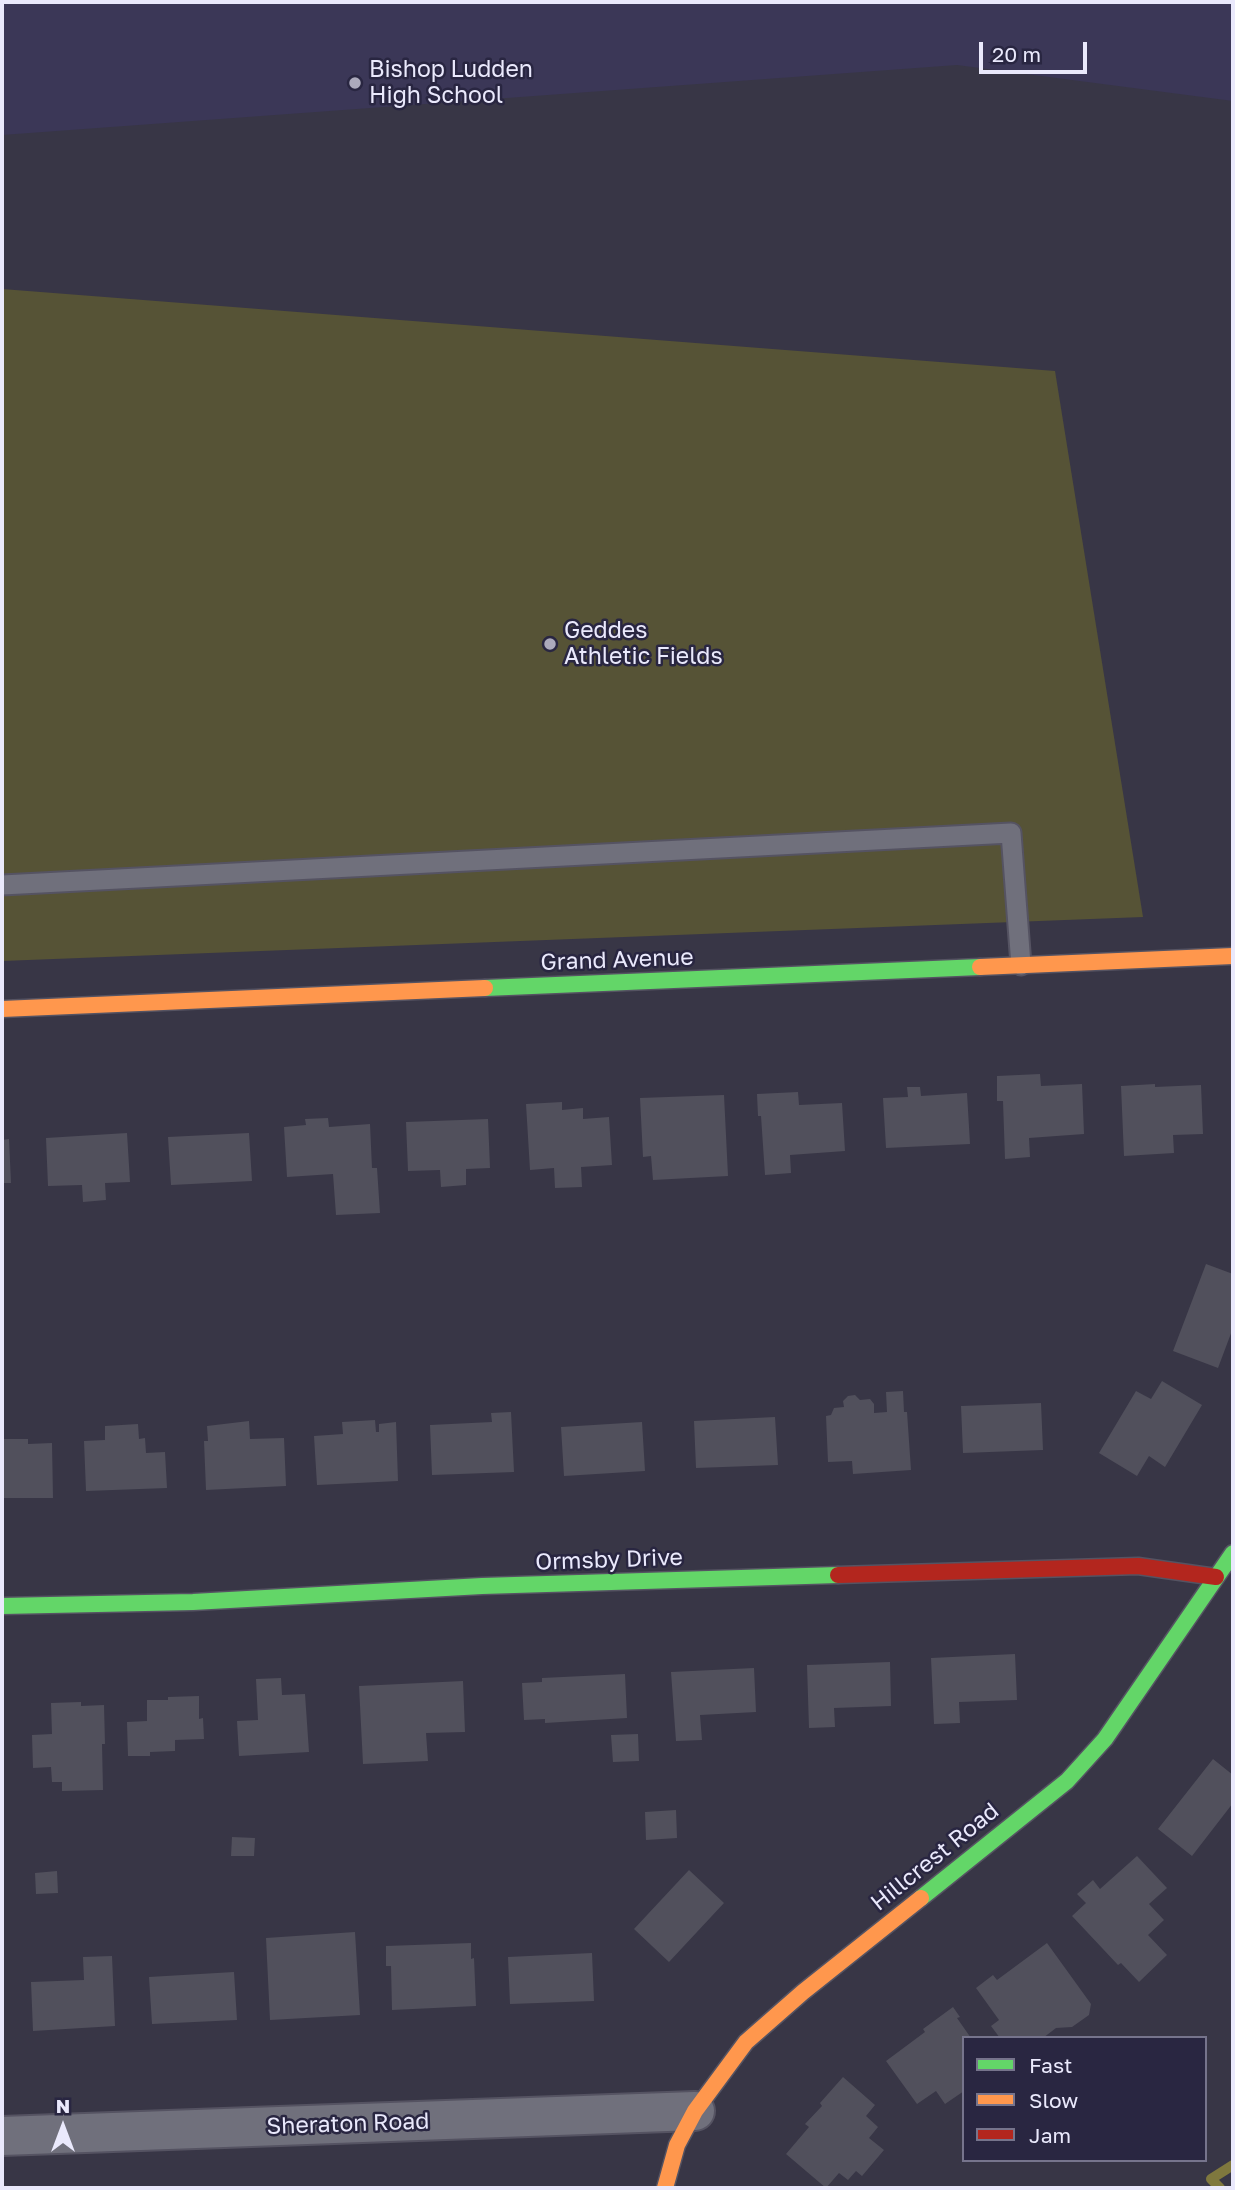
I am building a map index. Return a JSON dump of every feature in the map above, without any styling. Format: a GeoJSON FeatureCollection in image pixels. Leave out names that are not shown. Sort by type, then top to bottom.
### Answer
{"type":"FeatureCollection","features":[{"type":"Feature","properties":{"kind":"street","name":"Grand Avenue"},"geometry":{"type":"LineString","coordinates":[[2,1009],[1233,956]]}},
{"type":"Feature","properties":{"kind":"street","name":"Hillcrest Road"},"geometry":{"type":"LineString","coordinates":[[665,2188],[677,2145],[695,2111],[746,2042],[793,2000],[1067,1781],[1105,1739],[1233,1553]]}},
{"type":"Feature","properties":{"kind":"street","name":"Ormsby Drive"},"geometry":{"type":"LineString","coordinates":[[2,1606],[193,1602],[482,1586],[1138,1566],[1216,1577]]}},
{"type":"Feature","properties":{"kind":"street","name":"Sheraton Road"},"geometry":{"type":"LineString","coordinates":[[2,2136],[695,2111]]}},
{"type":"Feature","properties":{"kind":"lane"},"geometry":{"type":"LineString","coordinates":[[2,885],[1011,833],[1021,965]]}},
{"type":"Feature","properties":{"kind":"shaded area","name":"Bishop Ludden High School"},"geometry":{"type":"Polygon","coordinates":[[[2,2],[1233,2],[1233,101],[957,65],[2,135],[2,2]]]}},
{"type":"Feature","properties":{"kind":"shaded area","name":"Geddes Athletic Fields"},"geometry":{"type":"Polygon","coordinates":[[[2,289],[1055,371],[1143,917],[2,961],[2,289]]]}},
{"type":"Feature","properties":{"kind":"building"},"geometry":{"type":"Polygon","coordinates":[[[1040,1074],[1041,1086],[1082,1084],[1084,1134],[1029,1138],[1030,1157],[1005,1159],[1003,1101],[997,1101],[997,1076],[1040,1074]]]}},
{"type":"Feature","properties":{"kind":"building"},"geometry":{"type":"Polygon","coordinates":[[[1155,1084],[1155,1087],[1201,1085],[1203,1134],[1173,1135],[1174,1153],[1124,1156],[1121,1086],[1155,1084]]]}},
{"type":"Feature","properties":{"kind":"building"},"geometry":{"type":"Polygon","coordinates":[[[907,1087],[920,1087],[921,1096],[967,1093],[970,1144],[886,1148],[883,1098],[908,1097],[907,1087]]]}},
{"type":"Feature","properties":{"kind":"building"},"geometry":{"type":"Polygon","coordinates":[[[798,1092],[799,1105],[842,1103],[845,1151],[790,1155],[791,1173],[765,1175],[757,1094],[798,1092]]]}},
{"type":"Feature","properties":{"kind":"building"},"geometry":{"type":"Polygon","coordinates":[[[724,1095],[728,1176],[653,1180],[651,1156],[643,1157],[640,1098],[724,1095]]]}},
{"type":"Feature","properties":{"kind":"building"},"geometry":{"type":"Polygon","coordinates":[[[562,1102],[562,1110],[583,1108],[583,1119],[609,1117],[612,1165],[581,1167],[582,1187],[555,1188],[554,1168],[530,1170],[526,1104],[562,1102]]]}},
{"type":"Feature","properties":{"kind":"building"},"geometry":{"type":"Polygon","coordinates":[[[328,1118],[329,1127],[370,1124],[372,1168],[377,1168],[380,1213],[336,1215],[333,1174],[287,1177],[284,1127],[306,1125],[305,1119],[328,1118]]]}},
{"type":"Feature","properties":{"kind":"building"},"geometry":{"type":"Polygon","coordinates":[[[488,1119],[490,1168],[466,1169],[466,1185],[441,1187],[440,1170],[408,1171],[406,1122],[488,1119]]]}},
{"type":"Feature","properties":{"kind":"building"},"geometry":{"type":"Polygon","coordinates":[[[127,1133],[130,1182],[105,1183],[106,1200],[83,1202],[82,1185],[48,1186],[46,1138],[127,1133]]]}},
{"type":"Feature","properties":{"kind":"building"},"geometry":{"type":"Polygon","coordinates":[[[249,1133],[252,1181],[171,1185],[168,1137],[249,1133]]]}},
{"type":"Feature","properties":{"kind":"building"},"geometry":{"type":"Polygon","coordinates":[[[9,1139],[11,1183],[2,1183],[2,1140],[9,1139]]]}},
{"type":"Feature","properties":{"kind":"building"},"geometry":{"type":"Polygon","coordinates":[[[1206,1264],[1233,1274],[1233,1328],[1218,1368],[1173,1351],[1206,1264]]]}},
{"type":"Feature","properties":{"kind":"building"},"geometry":{"type":"Polygon","coordinates":[[[1162,1381],[1202,1405],[1165,1467],[1149,1456],[1137,1476],[1099,1453],[1136,1391],[1151,1399],[1162,1381]]]}},
{"type":"Feature","properties":{"kind":"building"},"geometry":{"type":"Polygon","coordinates":[[[903,1391],[911,1470],[853,1474],[852,1461],[828,1462],[826,1416],[831,1415],[834,1408],[844,1407],[843,1401],[848,1396],[855,1395],[860,1400],[870,1399],[874,1404],[874,1413],[887,1412],[886,1392],[903,1391]]]}},
{"type":"Feature","properties":{"kind":"building"},"geometry":{"type":"Polygon","coordinates":[[[1041,1403],[1043,1450],[963,1453],[961,1406],[1041,1403]]]}},
{"type":"Feature","properties":{"kind":"building"},"geometry":{"type":"Polygon","coordinates":[[[511,1412],[514,1472],[432,1475],[430,1425],[492,1422],[491,1413],[511,1412]]]}},
{"type":"Feature","properties":{"kind":"building"},"geometry":{"type":"Polygon","coordinates":[[[775,1417],[778,1465],[696,1468],[694,1421],[775,1417]]]}},
{"type":"Feature","properties":{"kind":"building"},"geometry":{"type":"Polygon","coordinates":[[[375,1420],[376,1432],[379,1432],[379,1424],[396,1422],[398,1481],[317,1485],[314,1436],[343,1434],[342,1422],[375,1420]]]}},
{"type":"Feature","properties":{"kind":"building"},"geometry":{"type":"Polygon","coordinates":[[[249,1421],[250,1439],[284,1438],[286,1486],[206,1490],[204,1441],[208,1441],[207,1426],[249,1421]]]}},
{"type":"Feature","properties":{"kind":"building"},"geometry":{"type":"Polygon","coordinates":[[[642,1422],[645,1471],[564,1476],[561,1427],[642,1422]]]}},
{"type":"Feature","properties":{"kind":"building"},"geometry":{"type":"Polygon","coordinates":[[[138,1424],[139,1439],[145,1438],[146,1453],[165,1452],[167,1488],[86,1491],[84,1441],[105,1440],[105,1426],[138,1424]]]}},
{"type":"Feature","properties":{"kind":"building"},"geometry":{"type":"Polygon","coordinates":[[[2,1439],[28,1439],[28,1444],[52,1443],[53,1498],[2,1498],[2,1439]]]}},
{"type":"Feature","properties":{"kind":"building"},"geometry":{"type":"Polygon","coordinates":[[[1015,1654],[1017,1700],[959,1702],[960,1723],[934,1724],[931,1658],[1015,1654]]]}},
{"type":"Feature","properties":{"kind":"building"},"geometry":{"type":"Polygon","coordinates":[[[890,1662],[891,1706],[834,1708],[835,1727],[809,1728],[807,1665],[890,1662]]]}},
{"type":"Feature","properties":{"kind":"building"},"geometry":{"type":"Polygon","coordinates":[[[754,1668],[756,1712],[700,1715],[702,1740],[676,1741],[671,1672],[754,1668]]]}},
{"type":"Feature","properties":{"kind":"building"},"geometry":{"type":"Polygon","coordinates":[[[625,1674],[627,1718],[545,1723],[545,1719],[524,1720],[522,1683],[542,1682],[542,1678],[625,1674]]]}},
{"type":"Feature","properties":{"kind":"building"},"geometry":{"type":"Polygon","coordinates":[[[281,1678],[282,1695],[305,1694],[309,1752],[239,1756],[237,1721],[258,1720],[256,1679],[281,1678]]]}},
{"type":"Feature","properties":{"kind":"building"},"geometry":{"type":"Polygon","coordinates":[[[463,1681],[465,1732],[426,1733],[428,1761],[363,1764],[359,1686],[463,1681]]]}},
{"type":"Feature","properties":{"kind":"building"},"geometry":{"type":"Polygon","coordinates":[[[199,1696],[199,1719],[203,1718],[204,1739],[175,1740],[175,1751],[150,1752],[150,1756],[128,1756],[127,1722],[147,1721],[147,1700],[199,1696]]]}},
{"type":"Feature","properties":{"kind":"building"},"geometry":{"type":"Polygon","coordinates":[[[81,1702],[81,1706],[104,1705],[103,1790],[62,1791],[62,1782],[52,1782],[51,1767],[33,1768],[32,1735],[52,1734],[51,1703],[81,1702]]]}},
{"type":"Feature","properties":{"kind":"building"},"geometry":{"type":"Polygon","coordinates":[[[638,1734],[639,1761],[613,1762],[611,1735],[638,1734]]]}},
{"type":"Feature","properties":{"kind":"building"},"geometry":{"type":"Polygon","coordinates":[[[1213,1759],[1233,1775],[1233,1803],[1192,1856],[1158,1829],[1213,1759]]]}},
{"type":"Feature","properties":{"kind":"building"},"geometry":{"type":"Polygon","coordinates":[[[676,1810],[677,1838],[646,1840],[645,1812],[676,1810]]]}},
{"type":"Feature","properties":{"kind":"building"},"geometry":{"type":"Polygon","coordinates":[[[232,1837],[255,1838],[254,1856],[231,1856],[232,1837]]]}},
{"type":"Feature","properties":{"kind":"building"},"geometry":{"type":"Polygon","coordinates":[[[1137,1856],[1167,1888],[1149,1904],[1164,1920],[1148,1935],[1167,1955],[1139,1982],[1121,1963],[1118,1965],[1072,1916],[1086,1903],[1077,1894],[1093,1880],[1100,1889],[1137,1856]]]}},
{"type":"Feature","properties":{"kind":"building"},"geometry":{"type":"Polygon","coordinates":[[[689,1870],[724,1903],[669,1962],[634,1929],[689,1870]]]}},
{"type":"Feature","properties":{"kind":"building"},"geometry":{"type":"Polygon","coordinates":[[[57,1871],[58,1893],[36,1894],[35,1873],[57,1871]]]}},
{"type":"Feature","properties":{"kind":"building"},"geometry":{"type":"Polygon","coordinates":[[[355,1932],[360,2015],[270,2020],[266,1938],[355,1932]]]}},
{"type":"Feature","properties":{"kind":"building"},"geometry":{"type":"Polygon","coordinates":[[[471,1943],[476,2006],[392,2010],[391,1966],[386,1966],[386,1946],[471,1943]]]}},
{"type":"Feature","properties":{"kind":"building"},"geometry":{"type":"Polygon","coordinates":[[[1047,1943],[1091,2004],[1089,2015],[1072,2027],[1056,2028],[1046,2036],[998,2036],[991,2026],[999,2020],[976,1988],[993,1975],[997,1980],[1047,1943]]]}},
{"type":"Feature","properties":{"kind":"building"},"geometry":{"type":"Polygon","coordinates":[[[592,1953],[594,2001],[510,2004],[508,1957],[592,1953]]]}},
{"type":"Feature","properties":{"kind":"building"},"geometry":{"type":"Polygon","coordinates":[[[112,1956],[115,2026],[33,2031],[31,1982],[84,1980],[83,1957],[112,1956]]]}},
{"type":"Feature","properties":{"kind":"building"},"geometry":{"type":"Polygon","coordinates":[[[234,1972],[237,2020],[152,2024],[149,1977],[234,1972]]]}},
{"type":"Feature","properties":{"kind":"building"},"geometry":{"type":"Polygon","coordinates":[[[953,2007],[970,2036],[962,2036],[962,2092],[945,2104],[936,2091],[917,2104],[886,2061],[925,2032],[923,2029],[953,2007]]]}},
{"type":"Feature","properties":{"kind":"building"},"geometry":{"type":"Polygon","coordinates":[[[843,2077],[875,2105],[866,2116],[878,2127],[869,2138],[884,2150],[862,2176],[856,2171],[848,2180],[839,2173],[826,2188],[786,2154],[809,2127],[805,2124],[822,2106],[820,2103],[843,2077]]]}},
{"type":"Feature","properties":{"kind":"waterway"},"geometry":{"type":"LineString","coordinates":[[1220,2188],[1211,2179],[1233,2165]]}},
{"type":"Feature","properties":{"kind":"traffic: fast"},"geometry":{"type":"LineString","coordinates":[[485,988],[980,967]]}},
{"type":"Feature","properties":{"kind":"traffic: fast"},"geometry":{"type":"LineString","coordinates":[[921,1898],[1067,1781],[1105,1739],[1233,1553]]}},
{"type":"Feature","properties":{"kind":"traffic: fast"},"geometry":{"type":"LineString","coordinates":[[2,1606],[193,1602],[482,1586],[838,1575]]}},
{"type":"Feature","properties":{"kind":"traffic: slow"},"geometry":{"type":"LineString","coordinates":[[980,967],[1233,956]]}},
{"type":"Feature","properties":{"kind":"traffic: slow"},"geometry":{"type":"LineString","coordinates":[[2,1009],[485,988]]}},
{"type":"Feature","properties":{"kind":"traffic: slow"},"geometry":{"type":"LineString","coordinates":[[665,2188],[677,2145],[695,2111],[746,2042],[803,1992],[921,1898]]}},
{"type":"Feature","properties":{"kind":"traffic: jam"},"geometry":{"type":"LineString","coordinates":[[838,1575],[1138,1566],[1216,1577]]}},
{"type":"Feature","properties":{"kind":"place","name":"Bishop Ludden High School"},"geometry":{"type":"Point","coordinates":[355,83]}},
{"type":"Feature","properties":{"kind":"place","name":"Geddes Athletic Fields"},"geometry":{"type":"Point","coordinates":[550,644]}}]}
